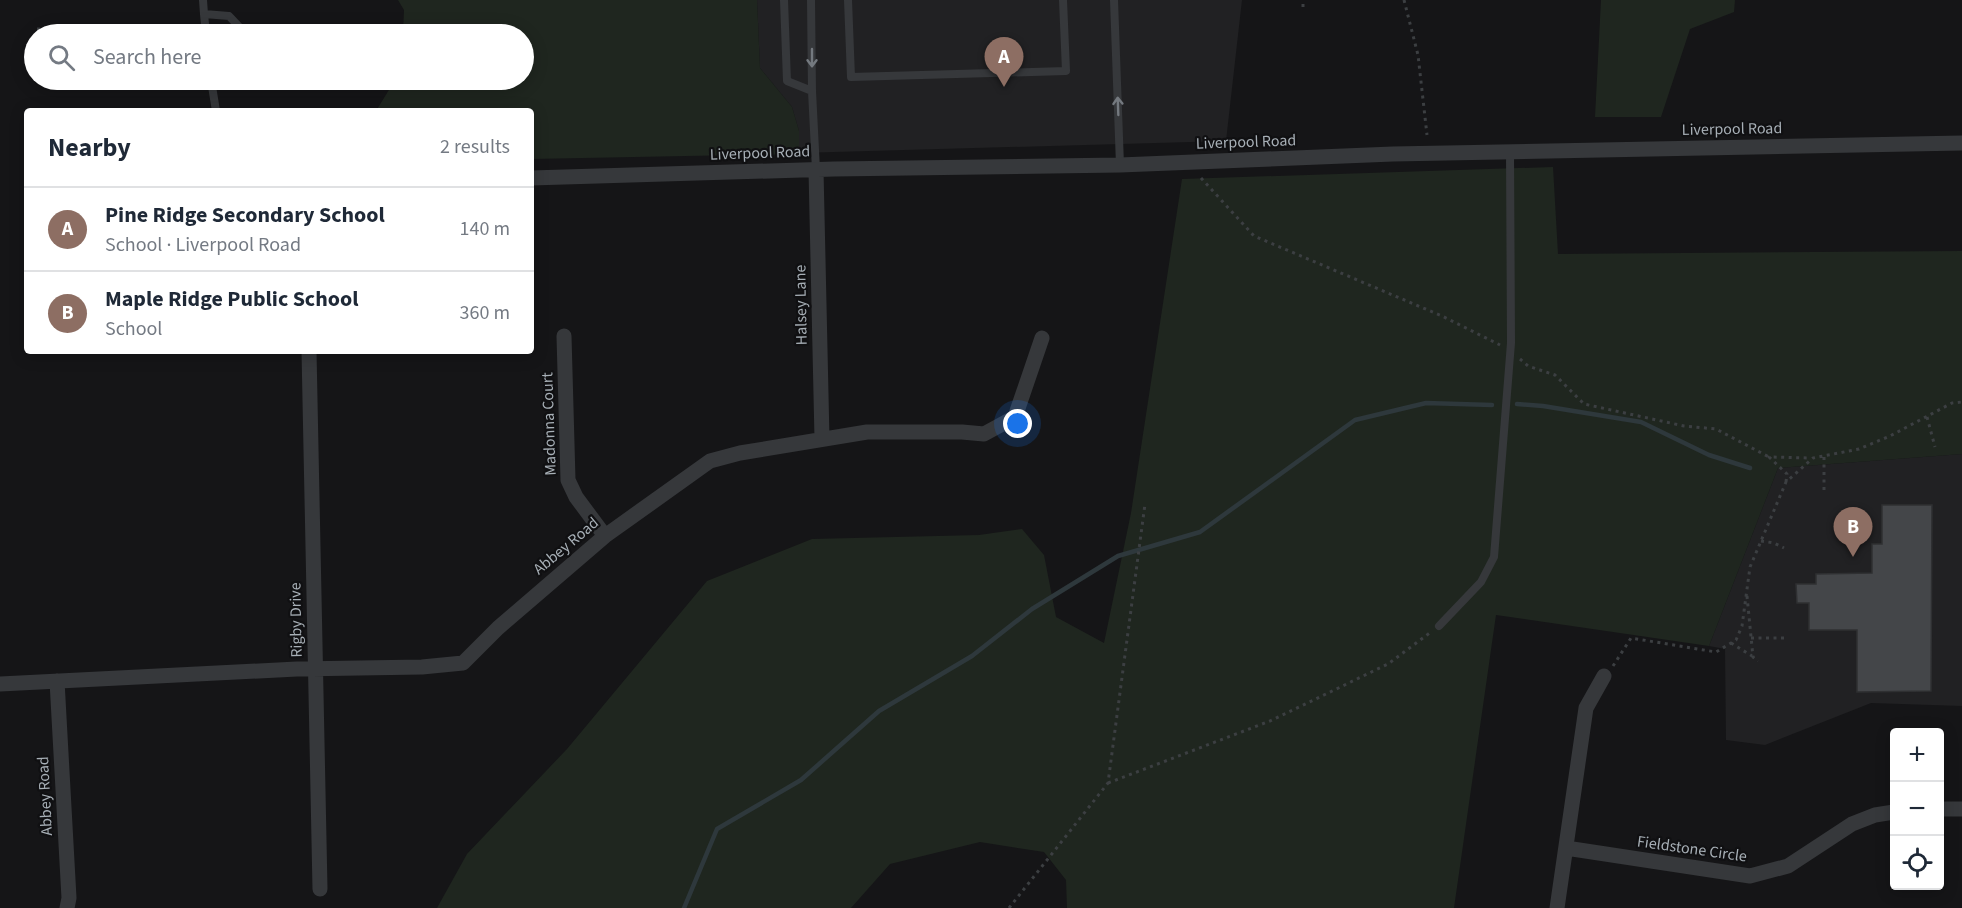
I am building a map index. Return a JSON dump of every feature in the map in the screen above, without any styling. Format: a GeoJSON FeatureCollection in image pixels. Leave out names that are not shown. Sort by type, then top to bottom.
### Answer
{"type":"FeatureCollection","features":[{"type":"Feature","properties":{"kind":"street","name":"Liverpool Road"},"geometry":{"type":"LineString","coordinates":[[534,178],[1120,165],[1510,152],[1962,142]]}},
{"type":"Feature","properties":{"kind":"street","name":"Halsey Lane"},"geometry":{"type":"LineString","coordinates":[[816,170],[822,439]]}},
{"type":"Feature","properties":{"kind":"street","name":"Madonna Court"},"geometry":{"type":"LineString","coordinates":[[564,336],[568,480],[576,497],[605,536]]}},
{"type":"Feature","properties":{"kind":"street","name":"Abbey Road"},"geometry":{"type":"LineString","coordinates":[[0,684],[314,668],[422,667],[463,663],[498,628],[605,536],[710,461],[867,432],[984,434],[1015,417],[1042,338]]}},
{"type":"Feature","properties":{"kind":"street","name":"Rigby Drive"},"geometry":{"type":"LineString","coordinates":[[309,354],[320,889]]}},
{"type":"Feature","properties":{"kind":"street"},"geometry":{"type":"LineString","coordinates":[[1557,908],[1587,708],[1604,676]]}},
{"type":"Feature","properties":{"kind":"street","name":"Abbey Road"},"geometry":{"type":"LineString","coordinates":[[57,681],[69,898],[67,908]]}},
{"type":"Feature","properties":{"kind":"street"},"geometry":{"type":"LineString","coordinates":[[1944,809],[1962,809]]}},
{"type":"Feature","properties":{"kind":"street","name":"Fieldstone Circle"},"geometry":{"type":"LineString","coordinates":[[1566,848],[1750,876],[1788,866],[1852,824],[1875,815],[1890,813]]}},
{"type":"Feature","properties":{"kind":"lane"},"geometry":{"type":"LineString","coordinates":[[202,0],[203,24]]}},
{"type":"Feature","properties":{"kind":"lane"},"geometry":{"type":"LineString","coordinates":[[784,0],[787,81],[812,91]]}},
{"type":"Feature","properties":{"kind":"lane"},"geometry":{"type":"LineString","coordinates":[[811,0],[816,170]]}},
{"type":"Feature","properties":{"kind":"lane"},"geometry":{"type":"LineString","coordinates":[[848,0],[851,77],[1066,71],[1063,0]]}},
{"type":"Feature","properties":{"kind":"lane"},"geometry":{"type":"LineString","coordinates":[[1114,0],[1120,165]]}},
{"type":"Feature","properties":{"kind":"lane"},"geometry":{"type":"LineString","coordinates":[[204,14],[229,16],[237,24]]}},
{"type":"Feature","properties":{"kind":"lane"},"geometry":{"type":"LineString","coordinates":[[213,90],[216,108]]}},
{"type":"Feature","properties":{"kind":"lane"},"geometry":{"type":"LineString","coordinates":[[1439,626],[1481,582],[1494,557],[1510,351],[1510,152]]}},
{"type":"Feature","properties":{"kind":"path"},"geometry":{"type":"LineString","coordinates":[[1303,0],[1303,7]]}},
{"type":"Feature","properties":{"kind":"path"},"geometry":{"type":"LineString","coordinates":[[1404,0],[1418,55],[1427,135]]}},
{"type":"Feature","properties":{"kind":"path"},"geometry":{"type":"LineString","coordinates":[[1201,178],[1254,236],[1442,316],[1510,351],[1528,366],[1555,375],[1584,404],[1684,426],[1716,429],[1769,457],[1787,474],[1786,482],[1750,567],[1742,626],[1736,640],[1716,652],[1631,638],[1620,657],[1604,676]]}},
{"type":"Feature","properties":{"kind":"path"},"geometry":{"type":"LineString","coordinates":[[1769,457],[1813,458],[1860,449],[1952,403],[1962,402]]}},
{"type":"Feature","properties":{"kind":"path"},"geometry":{"type":"LineString","coordinates":[[1927,416],[1935,447]]}},
{"type":"Feature","properties":{"kind":"path"},"geometry":{"type":"LineString","coordinates":[[1824,456],[1824,490]]}},
{"type":"Feature","properties":{"kind":"path"},"geometry":{"type":"LineString","coordinates":[[1786,482],[1813,458]]}},
{"type":"Feature","properties":{"kind":"path"},"geometry":{"type":"LineString","coordinates":[[1108,783],[1145,504]]}},
{"type":"Feature","properties":{"kind":"path"},"geometry":{"type":"LineString","coordinates":[[1761,541],[1774,543],[1784,548]]}},
{"type":"Feature","properties":{"kind":"path"},"geometry":{"type":"LineString","coordinates":[[1747,591],[1753,657]]}},
{"type":"Feature","properties":{"kind":"path"},"geometry":{"type":"LineString","coordinates":[[1009,908],[1108,783],[1281,716],[1388,664],[1439,626]]}},
{"type":"Feature","properties":{"kind":"path"},"geometry":{"type":"LineString","coordinates":[[1751,638],[1785,638]]}},
{"type":"Feature","properties":{"kind":"path"},"geometry":{"type":"LineString","coordinates":[[1731,643],[1758,661]]}},
{"type":"Feature","properties":{"kind":"shaded area"},"geometry":{"type":"Polygon","coordinates":[[[398,0],[757,0],[760,68],[792,107],[799,131],[799,153],[534,159],[534,108],[378,108],[389,90],[534,90],[534,24],[403,24],[404,10],[398,0]]]}},
{"type":"Feature","properties":{"kind":"shaded area"},"geometry":{"type":"Polygon","coordinates":[[[757,0],[1242,0],[1226,141],[799,153],[799,131],[792,107],[760,68],[757,0]]]}},
{"type":"Feature","properties":{"kind":"shaded area"},"geometry":{"type":"Polygon","coordinates":[[[1601,0],[1735,0],[1734,12],[1690,29],[1661,117],[1595,117],[1601,0]]]}},
{"type":"Feature","properties":{"kind":"shaded area"},"geometry":{"type":"Polygon","coordinates":[[[1553,167],[1558,254],[1962,251],[1962,454],[1778,468],[1709,646],[1496,615],[1454,908],[1067,908],[1066,880],[1044,852],[980,842],[890,864],[851,908],[437,908],[467,854],[567,749],[707,581],[812,539],[979,535],[1022,529],[1044,555],[1056,617],[1104,643],[1131,513],[1182,179],[1553,167]]]}},
{"type":"Feature","properties":{"kind":"shaded area"},"geometry":{"type":"Polygon","coordinates":[[[1962,454],[1962,706],[1871,703],[1765,745],[1726,740],[1725,649],[1709,646],[1778,468],[1962,454]]]}},
{"type":"Feature","properties":{"kind":"building"},"geometry":{"type":"Polygon","coordinates":[[[1882,505],[1932,505],[1931,691],[1857,692],[1857,630],[1809,630],[1809,603],[1797,603],[1796,584],[1816,584],[1816,574],[1872,573],[1872,544],[1882,544],[1882,505]]]}},
{"type":"Feature","properties":{"kind":"waterway"},"geometry":{"type":"LineString","coordinates":[[684,908],[717,829],[801,780],[879,711],[972,656],[1032,609],[1118,556],[1200,532],[1355,420],[1426,403],[1492,405]]}},
{"type":"Feature","properties":{"kind":"waterway"},"geometry":{"type":"LineString","coordinates":[[1517,404],[1641,422],[1709,455],[1750,468]]}},
{"type":"Feature","properties":{"kind":"place","name":"Pine Ridge Secondary School"},"geometry":{"type":"Point","coordinates":[1004,87]}},
{"type":"Feature","properties":{"kind":"place","name":"Maple Ridge Public School"},"geometry":{"type":"Point","coordinates":[1853,557]}}]}
